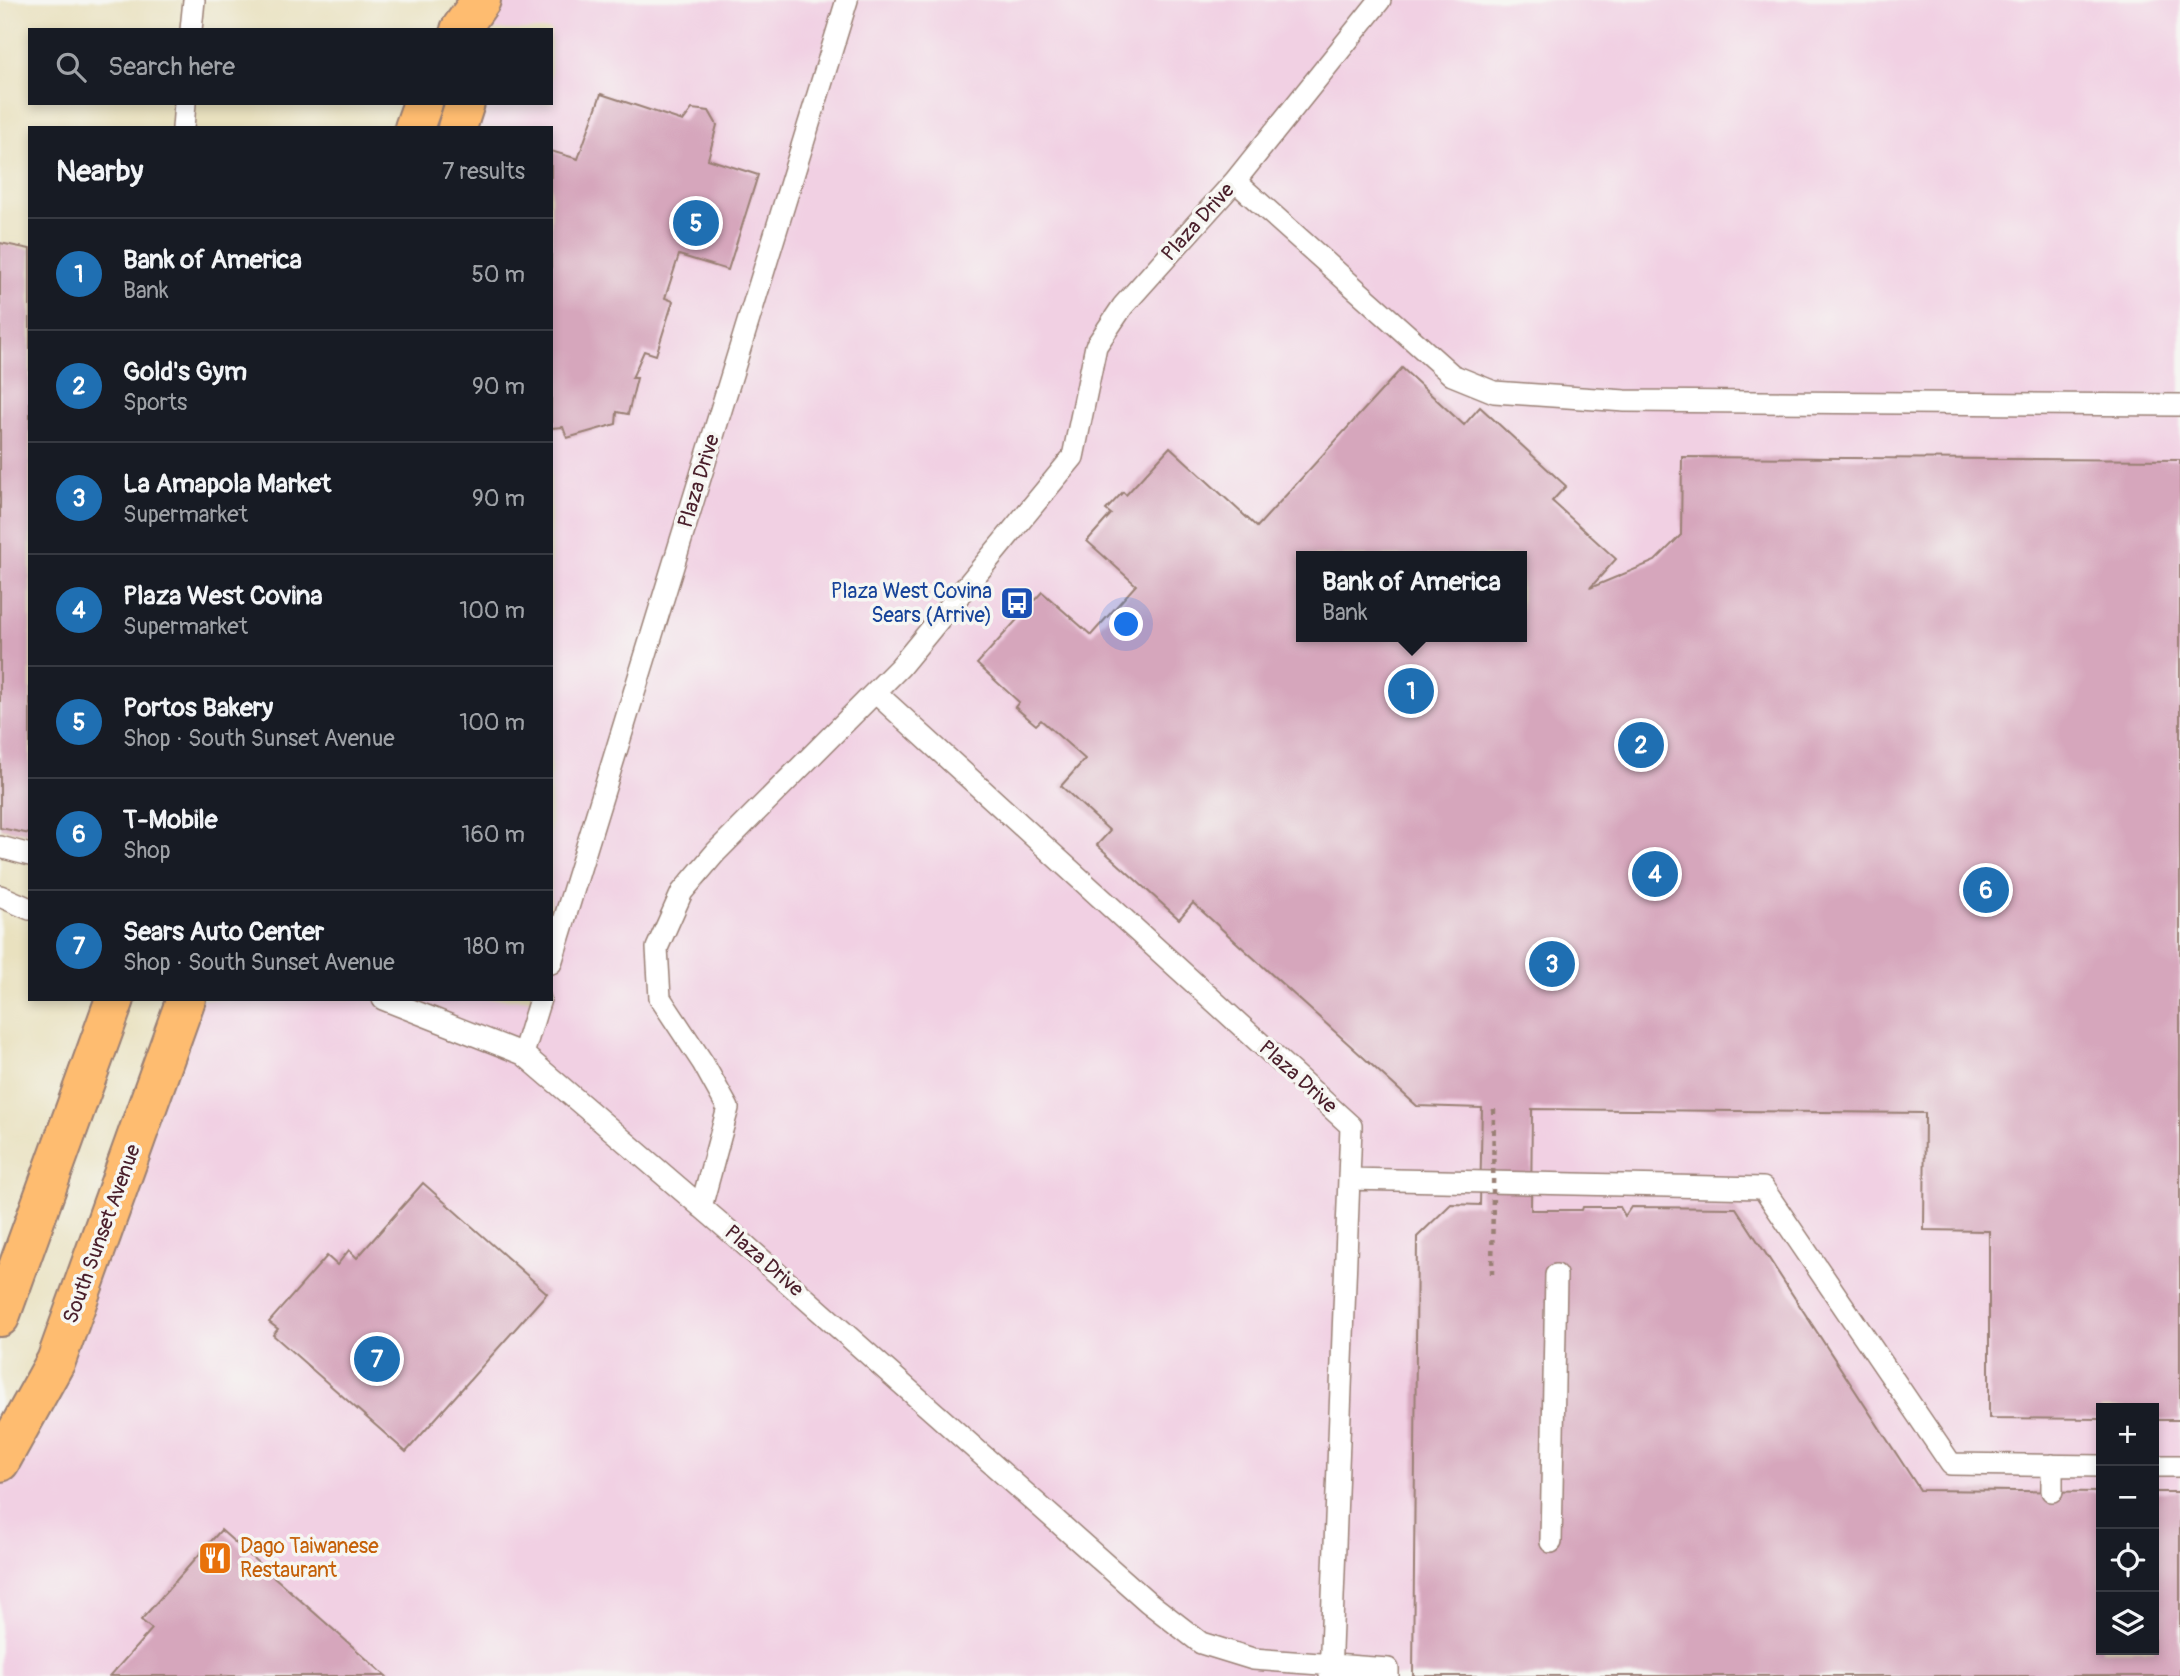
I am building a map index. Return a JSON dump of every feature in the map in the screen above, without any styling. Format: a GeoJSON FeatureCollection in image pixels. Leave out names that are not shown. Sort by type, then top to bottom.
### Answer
{"type":"FeatureCollection","features":[{"type":"Feature","properties":{"kind":"main road"},"geometry":{"type":"LineString","coordinates":[[461,28],[481,0]]}},
{"type":"Feature","properties":{"kind":"main road"},"geometry":{"type":"LineString","coordinates":[[479,28],[481,0]]}},
{"type":"Feature","properties":{"kind":"main road"},"geometry":{"type":"LineString","coordinates":[[415,126],[422,105]]}},
{"type":"Feature","properties":{"kind":"main road"},"geometry":{"type":"LineString","coordinates":[[458,126],[464,105]]}},
{"type":"Feature","properties":{"kind":"main road"},"geometry":{"type":"LineString","coordinates":[[0,1317],[114,1001]]}},
{"type":"Feature","properties":{"kind":"main road","name":"South Sunset Avenue"},"geometry":{"type":"LineString","coordinates":[[0,1462],[56,1361],[185,1001]]}},
{"type":"Feature","properties":{"kind":"lane"},"geometry":{"type":"LineString","coordinates":[[191,28],[194,0]]}},
{"type":"Feature","properties":{"kind":"lane","name":"Plaza Drive"},"geometry":{"type":"LineString","coordinates":[[553,956],[847,0]]}},
{"type":"Feature","properties":{"kind":"lane","name":"Plaza Drive"},"geometry":{"type":"LineString","coordinates":[[701,1207],[728,1108],[704,1063],[660,998],[657,948],[682,892],[716,852],[900,667],[1073,457],[1096,346],[1123,306],[1235,181],[1380,0]]}},
{"type":"Feature","properties":{"kind":"lane"},"geometry":{"type":"LineString","coordinates":[[183,126],[185,105]]}},
{"type":"Feature","properties":{"kind":"lane"},"geometry":{"type":"LineString","coordinates":[[1235,181],[1452,375],[1494,392],[1625,401],[2180,405]]}},
{"type":"Feature","properties":{"kind":"lane","name":"Plaza Drive"},"geometry":{"type":"LineString","coordinates":[[388,1001],[523,1054],[701,1207],[1148,1602],[1201,1643],[1252,1660],[1330,1672],[1351,1126],[876,692]]}},
{"type":"Feature","properties":{"kind":"lane"},"geometry":{"type":"LineString","coordinates":[[0,847],[28,854]]}},
{"type":"Feature","properties":{"kind":"lane"},"geometry":{"type":"LineString","coordinates":[[0,896],[28,908]]}},
{"type":"Feature","properties":{"kind":"lane"},"geometry":{"type":"LineString","coordinates":[[523,1054],[539,1001]]}},
{"type":"Feature","properties":{"kind":"lane"},"geometry":{"type":"LineString","coordinates":[[1349,1179],[1763,1188],[1951,1464],[2096,1466]]}},
{"type":"Feature","properties":{"kind":"lane"},"geometry":{"type":"LineString","coordinates":[[1551,1542],[1556,1275]]}},
{"type":"Feature","properties":{"kind":"lane"},"geometry":{"type":"LineString","coordinates":[[2052,1465],[2052,1491]]}},
{"type":"Feature","properties":{"kind":"lane"},"geometry":{"type":"LineString","coordinates":[[2159,1466],[2180,1466]]}},
{"type":"Feature","properties":{"kind":"lane"},"geometry":{"type":"LineString","coordinates":[[1330,1672],[1388,1673]]}},
{"type":"Feature","properties":{"kind":"path"},"geometry":{"type":"LineString","coordinates":[[1492,1274],[1494,1108]]}},
{"type":"Feature","properties":{"kind":"shaded area"},"geometry":{"type":"Polygon","coordinates":[[[482,0],[2180,0],[2180,1676],[0,1676],[0,1462],[185,1001],[553,1001],[553,126],[458,126],[464,105],[553,105],[553,28],[479,28],[482,0]]]}},
{"type":"Feature","properties":{"kind":"building"},"geometry":{"type":"Polygon","coordinates":[[[601,94],[683,121],[692,109],[709,111],[717,125],[708,159],[758,175],[728,270],[679,255],[665,298],[673,301],[656,355],[644,351],[632,378],[637,378],[628,414],[617,412],[616,424],[567,438],[563,427],[553,428],[553,152],[578,159],[601,94]]]}},
{"type":"Feature","properties":{"kind":"building"},"geometry":{"type":"Polygon","coordinates":[[[0,243],[28,249],[28,834],[0,828],[0,243]]]}},
{"type":"Feature","properties":{"kind":"building"},"geometry":{"type":"Polygon","coordinates":[[[1402,368],[1464,425],[1480,407],[1566,486],[1552,501],[1616,559],[1590,588],[1655,561],[1681,535],[1682,457],[2180,460],[2180,1420],[2159,1420],[2159,1403],[2096,1403],[2096,1419],[1989,1418],[1989,1231],[1924,1230],[1925,1113],[1532,1109],[1531,1210],[1620,1207],[1625,1216],[1631,1207],[1736,1208],[1920,1490],[2096,1492],[2096,1655],[2159,1655],[2159,1492],[2180,1492],[2180,1676],[1413,1676],[1417,1237],[1451,1204],[1480,1205],[1482,1108],[1417,1106],[1193,903],[1179,919],[1097,845],[1110,831],[1061,786],[1085,759],[1041,720],[1036,725],[1015,707],[1019,702],[977,664],[1042,592],[1091,635],[1136,585],[1087,541],[1111,514],[1106,510],[1123,492],[1126,495],[1170,447],[1257,527],[1402,368]]]}},
{"type":"Feature","properties":{"kind":"building"},"geometry":{"type":"Polygon","coordinates":[[[423,1183],[547,1293],[406,1452],[273,1335],[278,1329],[269,1322],[327,1256],[337,1265],[349,1250],[357,1258],[423,1183]]]}},
{"type":"Feature","properties":{"kind":"building"},"geometry":{"type":"Polygon","coordinates":[[[221,1530],[386,1676],[110,1676],[152,1629],[141,1620],[221,1530]]]}},
{"type":"Feature","properties":{"kind":"place","name":"Portos Bakery"},"geometry":{"type":"Point","coordinates":[696,223]}},
{"type":"Feature","properties":{"kind":"place","name":"Plaza West Covina Sears (Arrive)"},"geometry":{"type":"Point","coordinates":[1017,603]}},
{"type":"Feature","properties":{"kind":"place","name":"Bank of America"},"geometry":{"type":"Point","coordinates":[1411,691]}},
{"type":"Feature","properties":{"kind":"place","name":"Gold's Gym"},"geometry":{"type":"Point","coordinates":[1641,745]}},
{"type":"Feature","properties":{"kind":"place","name":"Plaza West Covina"},"geometry":{"type":"Point","coordinates":[1655,874]}},
{"type":"Feature","properties":{"kind":"place","name":"T-Mobile"},"geometry":{"type":"Point","coordinates":[1986,890]}},
{"type":"Feature","properties":{"kind":"place","name":"La Amapola Market"},"geometry":{"type":"Point","coordinates":[1552,964]}},
{"type":"Feature","properties":{"kind":"place","name":"Sears Auto Center"},"geometry":{"type":"Point","coordinates":[377,1359]}},
{"type":"Feature","properties":{"kind":"place","name":"Dago Taiwanese Restaurant"},"geometry":{"type":"Point","coordinates":[215,1558]}}]}
